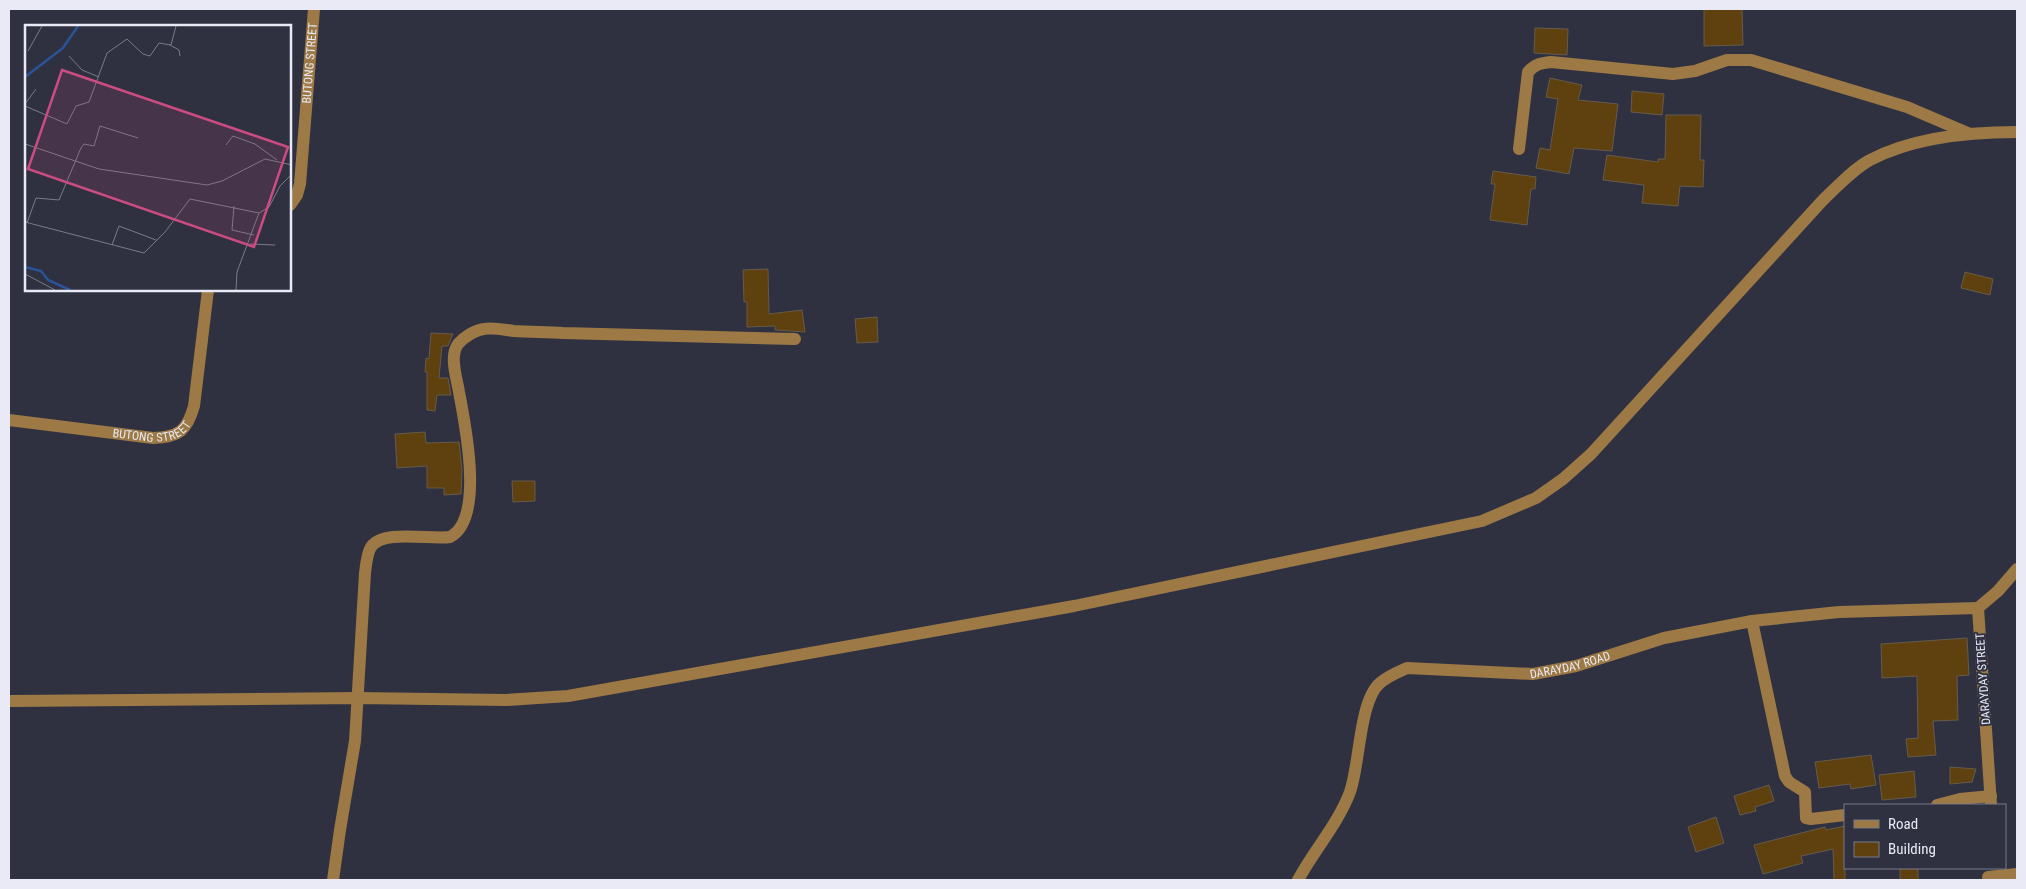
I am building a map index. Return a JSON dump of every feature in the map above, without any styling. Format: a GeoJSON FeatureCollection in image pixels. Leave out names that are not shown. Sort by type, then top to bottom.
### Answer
{"type":"FeatureCollection","features":[{"type":"Feature","properties":{"kind":"street","name":"BUTONG STREET"},"geometry":{"type":"LineString","coordinates":[[291,204],[297,195],[300,184],[314,9]]}},
{"type":"Feature","properties":{"kind":"street"},"geometry":{"type":"LineString","coordinates":[[1519,149],[1528,72],[1533,66],[1551,62],[1673,74],[1695,71],[1727,60],[1751,60],[1907,107],[1973,135]]}},
{"type":"Feature","properties":{"kind":"street"},"geometry":{"type":"LineString","coordinates":[[9,701],[358,698],[506,700],[568,696],[1074,606],[1482,521],[1536,498],[1563,479],[1590,454],[1823,200],[1853,172],[1871,160],[1906,146],[1938,139],[2017,132]]}},
{"type":"Feature","properties":{"kind":"street","name":"BUTONG STREET"},"geometry":{"type":"LineString","coordinates":[[9,420],[153,438],[169,438],[179,434],[190,418],[194,406],[208,291]]}},
{"type":"Feature","properties":{"kind":"street"},"geometry":{"type":"LineString","coordinates":[[334,880],[340,830],[356,741],[365,573],[370,548],[375,542],[389,537],[450,537],[457,533],[463,525],[468,511],[470,478],[466,432],[454,355],[457,346],[464,338],[485,328],[529,332],[795,339]]}},
{"type":"Feature","properties":{"kind":"street"},"geometry":{"type":"LineString","coordinates":[[1978,608],[1998,591],[2017,569]]}},
{"type":"Feature","properties":{"kind":"street","name":"DARAYDAY ROAD"},"geometry":{"type":"LineString","coordinates":[[1298,880],[1340,813],[1350,791],[1368,702],[1379,684],[1393,674],[1407,668],[1533,674],[1576,666],[1664,638],[1752,621],[1839,612],[1978,608]]}},
{"type":"Feature","properties":{"kind":"street","name":"DARAYDAY STREET"},"geometry":{"type":"LineString","coordinates":[[1978,608],[1991,801]]}},
{"type":"Feature","properties":{"kind":"street"},"geometry":{"type":"LineString","coordinates":[[1752,621],[1785,776],[1789,782],[1805,792],[1806,818],[1844,815]]}},
{"type":"Feature","properties":{"kind":"street"},"geometry":{"type":"LineString","coordinates":[[1941,804],[1960,799],[1991,801]]}},
{"type":"Feature","properties":{"kind":"street"},"geometry":{"type":"LineString","coordinates":[[1988,875],[2017,874]]}},
{"type":"Feature","properties":{"kind":"building"},"geometry":{"type":"Polygon","coordinates":[[[1704,9],[1742,9],[1743,45],[1704,46],[1704,9]]]}},
{"type":"Feature","properties":{"kind":"building"},"geometry":{"type":"Polygon","coordinates":[[[1535,28],[1568,29],[1567,55],[1534,53],[1535,28]]]}},
{"type":"Feature","properties":{"kind":"building"},"geometry":{"type":"Polygon","coordinates":[[[1550,78],[1582,85],[1578,100],[1618,104],[1612,151],[1574,148],[1569,174],[1536,168],[1540,148],[1550,150],[1558,99],[1546,97],[1550,78]]]}},
{"type":"Feature","properties":{"kind":"building"},"geometry":{"type":"Polygon","coordinates":[[[1632,91],[1664,94],[1662,115],[1631,112],[1632,91]]]}},
{"type":"Feature","properties":{"kind":"building"},"geometry":{"type":"Polygon","coordinates":[[[1666,115],[1701,115],[1700,160],[1704,160],[1703,187],[1680,186],[1678,206],[1642,203],[1644,185],[1603,180],[1607,155],[1658,162],[1658,159],[1665,159],[1666,115]]]}},
{"type":"Feature","properties":{"kind":"building"},"geometry":{"type":"Polygon","coordinates":[[[1493,171],[1536,177],[1535,189],[1531,189],[1527,225],[1490,220],[1495,184],[1491,184],[1493,171]]]}},
{"type":"Feature","properties":{"kind":"building"},"geometry":{"type":"Polygon","coordinates":[[[768,269],[769,314],[802,310],[805,332],[775,330],[775,326],[747,327],[747,302],[744,302],[743,270],[768,269]]]}},
{"type":"Feature","properties":{"kind":"building"},"geometry":{"type":"Polygon","coordinates":[[[1965,272],[1993,279],[1990,295],[1961,288],[1965,272]]]}},
{"type":"Feature","properties":{"kind":"building"},"geometry":{"type":"Polygon","coordinates":[[[877,317],[878,342],[857,343],[855,319],[877,317]]]}},
{"type":"Feature","properties":{"kind":"building"},"geometry":{"type":"Polygon","coordinates":[[[431,333],[453,334],[448,346],[442,346],[439,378],[448,378],[451,395],[437,395],[435,411],[427,410],[427,372],[425,372],[426,358],[429,359],[431,333]]]}},
{"type":"Feature","properties":{"kind":"building"},"geometry":{"type":"Polygon","coordinates":[[[425,432],[426,443],[459,442],[462,470],[461,494],[444,495],[444,488],[427,488],[427,466],[397,468],[395,434],[425,432]]]}},
{"type":"Feature","properties":{"kind":"building"},"geometry":{"type":"Polygon","coordinates":[[[512,481],[535,481],[535,501],[513,502],[512,481]]]}},
{"type":"Feature","properties":{"kind":"building"},"geometry":{"type":"Polygon","coordinates":[[[1967,638],[1969,675],[1957,676],[1958,720],[1933,721],[1936,755],[1908,757],[1906,739],[1918,738],[1917,676],[1882,678],[1881,644],[1967,638]]]}},
{"type":"Feature","properties":{"kind":"building"},"geometry":{"type":"Polygon","coordinates":[[[1871,755],[1876,785],[1851,789],[1850,784],[1819,788],[1815,762],[1871,755]]]}},
{"type":"Feature","properties":{"kind":"building"},"geometry":{"type":"Polygon","coordinates":[[[1950,767],[1976,769],[1972,782],[1950,784],[1950,767]]]}},
{"type":"Feature","properties":{"kind":"building"},"geometry":{"type":"Polygon","coordinates":[[[1914,771],[1916,797],[1882,800],[1879,775],[1914,771]]]}},
{"type":"Feature","properties":{"kind":"building"},"geometry":{"type":"Polygon","coordinates":[[[1769,785],[1774,801],[1755,807],[1756,811],[1740,815],[1734,796],[1769,785]]]}},
{"type":"Feature","properties":{"kind":"building"},"geometry":{"type":"Polygon","coordinates":[[[1716,817],[1724,843],[1696,852],[1688,827],[1716,817]]]}},
{"type":"Feature","properties":{"kind":"building"},"geometry":{"type":"Polygon","coordinates":[[[1844,826],[1845,880],[1834,880],[1833,849],[1801,856],[1803,863],[1763,874],[1754,845],[1825,827],[1826,830],[1844,826]]]}},
{"type":"Feature","properties":{"kind":"building"},"geometry":{"type":"Polygon","coordinates":[[[1900,869],[1918,869],[1918,880],[1900,880],[1900,869]]]}}]}
